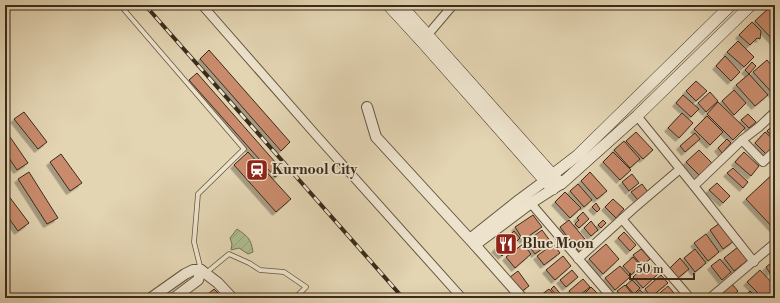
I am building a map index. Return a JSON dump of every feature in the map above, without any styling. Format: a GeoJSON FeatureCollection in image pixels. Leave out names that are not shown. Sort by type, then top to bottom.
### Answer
{"type":"FeatureCollection","features":[{"type":"Feature","properties":{"kind":"main road"},"geometry":{"type":"LineString","coordinates":[[388,5],[425,39],[557,187],[637,116],[751,5]]}},
{"type":"Feature","properties":{"kind":"main road"},"geometry":{"type":"LineString","coordinates":[[401,5],[425,39]]}},
{"type":"Feature","properties":{"kind":"main road"},"geometry":{"type":"LineString","coordinates":[[548,178],[578,155],[731,5]]}},
{"type":"Feature","properties":{"kind":"street"},"geometry":{"type":"LineString","coordinates":[[202,5],[321,141],[462,298]]}},
{"type":"Feature","properties":{"kind":"street"},"geometry":{"type":"LineString","coordinates":[[425,39],[453,5]]}},
{"type":"Feature","properties":{"kind":"street"},"geometry":{"type":"LineString","coordinates":[[367,107],[376,137],[473,242],[522,298]]}},
{"type":"Feature","properties":{"kind":"street"},"geometry":{"type":"LineString","coordinates":[[694,186],[742,140],[775,112]]}},
{"type":"Feature","properties":{"kind":"street"},"geometry":{"type":"LineString","coordinates":[[637,116],[754,262]]}},
{"type":"Feature","properties":{"kind":"street"},"geometry":{"type":"LineString","coordinates":[[742,140],[763,162],[775,150]]}},
{"type":"Feature","properties":{"kind":"street"},"geometry":{"type":"LineString","coordinates":[[578,259],[680,169]]}},
{"type":"Feature","properties":{"kind":"street"},"geometry":{"type":"LineString","coordinates":[[473,242],[528,199],[548,178]]}},
{"type":"Feature","properties":{"kind":"street"},"geometry":{"type":"LineString","coordinates":[[528,199],[557,187]]}},
{"type":"Feature","properties":{"kind":"street"},"geometry":{"type":"LineString","coordinates":[[528,199],[612,298]]}},
{"type":"Feature","properties":{"kind":"street"},"geometry":{"type":"LineString","coordinates":[[622,219],[690,298]]}},
{"type":"Feature","properties":{"kind":"street"},"geometry":{"type":"LineString","coordinates":[[710,298],[775,243]]}},
{"type":"Feature","properties":{"kind":"street"},"geometry":{"type":"LineString","coordinates":[[151,298],[193,270],[203,272],[218,283],[232,298]]}},
{"type":"Feature","properties":{"kind":"street"},"geometry":{"type":"LineString","coordinates":[[174,298],[198,280],[203,272]]}},
{"type":"Feature","properties":{"kind":"lane"},"geometry":{"type":"LineString","coordinates":[[120,5],[244,149],[198,194],[194,242],[203,272],[229,254],[260,270],[284,272],[306,287],[295,298]]}},
{"type":"Feature","properties":{"kind":"green space"},"geometry":{"type":"Polygon","coordinates":[[[237,229],[248,238],[253,252],[248,254],[239,248],[231,250],[232,244],[230,238],[237,229]]]}},
{"type":"Feature","properties":{"kind":"building"},"geometry":{"type":"Polygon","coordinates":[[[772,5],[775,5],[775,42],[755,21],[772,5]]]}},
{"type":"Feature","properties":{"kind":"building"},"geometry":{"type":"Polygon","coordinates":[[[752,22],[761,31],[760,39],[757,38],[750,45],[739,35],[752,22]]]}},
{"type":"Feature","properties":{"kind":"building"},"geometry":{"type":"Polygon","coordinates":[[[738,41],[754,57],[744,67],[727,52],[738,41]]]}},
{"type":"Feature","properties":{"kind":"building"},"geometry":{"type":"Polygon","coordinates":[[[209,50],[290,142],[281,151],[200,59],[209,50]]]}},
{"type":"Feature","properties":{"kind":"building"},"geometry":{"type":"Polygon","coordinates":[[[725,56],[740,72],[731,81],[716,66],[725,56]]]}},
{"type":"Feature","properties":{"kind":"building"},"geometry":{"type":"Polygon","coordinates":[[[767,60],[775,70],[775,96],[753,72],[767,60]]]}},
{"type":"Feature","properties":{"kind":"building"},"geometry":{"type":"Polygon","coordinates":[[[752,62],[756,66],[749,74],[745,70],[752,62]]]}},
{"type":"Feature","properties":{"kind":"building"},"geometry":{"type":"Polygon","coordinates":[[[197,73],[283,171],[275,177],[189,80],[197,73]]]}},
{"type":"Feature","properties":{"kind":"building"},"geometry":{"type":"Polygon","coordinates":[[[749,74],[768,95],[755,106],[736,85],[749,74]]]}},
{"type":"Feature","properties":{"kind":"building"},"geometry":{"type":"Polygon","coordinates":[[[696,81],[707,91],[696,101],[686,91],[696,81]]]}},
{"type":"Feature","properties":{"kind":"building"},"geometry":{"type":"Polygon","coordinates":[[[734,90],[746,103],[734,115],[722,101],[734,90]]]}},
{"type":"Feature","properties":{"kind":"building"},"geometry":{"type":"Polygon","coordinates":[[[710,92],[718,101],[706,112],[698,103],[710,92]]]}},
{"type":"Feature","properties":{"kind":"building"},"geometry":{"type":"Polygon","coordinates":[[[683,95],[699,109],[691,117],[676,103],[683,95]]]}},
{"type":"Feature","properties":{"kind":"building"},"geometry":{"type":"Polygon","coordinates":[[[718,102],[745,128],[733,140],[707,114],[718,102]]]}},
{"type":"Feature","properties":{"kind":"building"},"geometry":{"type":"Polygon","coordinates":[[[24,112],[47,142],[38,149],[14,119],[24,112]]]}},
{"type":"Feature","properties":{"kind":"building"},"geometry":{"type":"Polygon","coordinates":[[[682,113],[693,123],[679,138],[668,128],[682,113]]]}},
{"type":"Feature","properties":{"kind":"building"},"geometry":{"type":"Polygon","coordinates":[[[748,114],[756,122],[749,128],[741,120],[748,114]]]}},
{"type":"Feature","properties":{"kind":"building"},"geometry":{"type":"Polygon","coordinates":[[[707,116],[723,132],[710,145],[694,129],[707,116]]]}},
{"type":"Feature","properties":{"kind":"building"},"geometry":{"type":"Polygon","coordinates":[[[775,123],[775,140],[767,131],[775,123]]]}},
{"type":"Feature","properties":{"kind":"building"},"geometry":{"type":"Polygon","coordinates":[[[636,132],[653,150],[643,159],[626,141],[636,132]]]}},
{"type":"Feature","properties":{"kind":"building"},"geometry":{"type":"Polygon","coordinates":[[[765,132],[775,141],[775,144],[766,154],[755,143],[765,132]]]}},
{"type":"Feature","properties":{"kind":"building"},"geometry":{"type":"Polygon","coordinates":[[[695,133],[700,139],[685,152],[680,146],[695,133]]]}},
{"type":"Feature","properties":{"kind":"building"},"geometry":{"type":"Polygon","coordinates":[[[10,137],[28,163],[17,170],[5,152],[5,141],[10,137]]]}},
{"type":"Feature","properties":{"kind":"building"},"geometry":{"type":"Polygon","coordinates":[[[727,139],[731,143],[722,153],[718,148],[727,139]]]}},
{"type":"Feature","properties":{"kind":"building"},"geometry":{"type":"Polygon","coordinates":[[[624,141],[640,159],[630,168],[614,150],[624,141]]]}},
{"type":"Feature","properties":{"kind":"building"},"geometry":{"type":"Polygon","coordinates":[[[699,150],[713,164],[700,176],[686,162],[699,150]]]}},
{"type":"Feature","properties":{"kind":"building"},"geometry":{"type":"Polygon","coordinates":[[[248,152],[291,199],[276,212],[234,165],[248,152]]]}},
{"type":"Feature","properties":{"kind":"building"},"geometry":{"type":"Polygon","coordinates":[[[613,152],[631,170],[620,180],[603,162],[613,152]]]}},
{"type":"Feature","properties":{"kind":"building"},"geometry":{"type":"Polygon","coordinates":[[[744,152],[759,166],[751,176],[735,162],[744,152]]]}},
{"type":"Feature","properties":{"kind":"building"},"geometry":{"type":"Polygon","coordinates":[[[61,154],[82,183],[70,191],[50,162],[61,154]]]}},
{"type":"Feature","properties":{"kind":"building"},"geometry":{"type":"Polygon","coordinates":[[[733,168],[748,182],[743,188],[727,173],[733,168]]]}},
{"type":"Feature","properties":{"kind":"building"},"geometry":{"type":"Polygon","coordinates":[[[29,172],[58,218],[47,224],[18,179],[29,172]]]}},
{"type":"Feature","properties":{"kind":"building"},"geometry":{"type":"Polygon","coordinates":[[[590,172],[607,191],[597,199],[581,181],[590,172]]]}},
{"type":"Feature","properties":{"kind":"building"},"geometry":{"type":"Polygon","coordinates":[[[775,172],[775,230],[746,199],[775,172]]]}},
{"type":"Feature","properties":{"kind":"building"},"geometry":{"type":"Polygon","coordinates":[[[632,174],[639,183],[629,191],[622,182],[632,174]]]}},
{"type":"Feature","properties":{"kind":"building"},"geometry":{"type":"Polygon","coordinates":[[[717,183],[730,196],[723,203],[709,190],[717,183]]]}},
{"type":"Feature","properties":{"kind":"building"},"geometry":{"type":"Polygon","coordinates":[[[578,184],[592,200],[584,207],[570,191],[578,184]]]}},
{"type":"Feature","properties":{"kind":"building"},"geometry":{"type":"Polygon","coordinates":[[[642,184],[648,192],[638,200],[631,192],[642,184]]]}},
{"type":"Feature","properties":{"kind":"building"},"geometry":{"type":"Polygon","coordinates":[[[5,191],[29,223],[18,231],[5,213],[5,191]]]}},
{"type":"Feature","properties":{"kind":"building"},"geometry":{"type":"Polygon","coordinates":[[[565,192],[581,208],[570,218],[555,202],[565,192]]]}},
{"type":"Feature","properties":{"kind":"building"},"geometry":{"type":"Polygon","coordinates":[[[613,199],[624,209],[616,218],[605,207],[613,199]]]}},
{"type":"Feature","properties":{"kind":"building"},"geometry":{"type":"Polygon","coordinates":[[[596,203],[600,209],[597,212],[592,207],[596,203]]]}},
{"type":"Feature","properties":{"kind":"building"},"geometry":{"type":"Polygon","coordinates":[[[583,212],[589,219],[579,228],[575,224],[579,220],[577,218],[583,212]]]}},
{"type":"Feature","properties":{"kind":"building"},"geometry":{"type":"Polygon","coordinates":[[[533,215],[542,227],[523,240],[515,227],[533,215]]]}},
{"type":"Feature","properties":{"kind":"building"},"geometry":{"type":"Polygon","coordinates":[[[569,220],[589,244],[579,252],[560,227],[569,220]]]}},
{"type":"Feature","properties":{"kind":"building"},"geometry":{"type":"Polygon","coordinates":[[[603,220],[606,223],[601,228],[598,225],[603,220]]]}},
{"type":"Feature","properties":{"kind":"building"},"geometry":{"type":"Polygon","coordinates":[[[591,221],[598,230],[591,236],[584,228],[591,221]]]}},
{"type":"Feature","properties":{"kind":"building"},"geometry":{"type":"Polygon","coordinates":[[[720,223],[734,241],[723,249],[710,230],[720,223]]]}},
{"type":"Feature","properties":{"kind":"building"},"geometry":{"type":"Polygon","coordinates":[[[542,230],[551,242],[535,254],[526,242],[542,230]]]}},
{"type":"Feature","properties":{"kind":"building"},"geometry":{"type":"Polygon","coordinates":[[[514,231],[520,238],[502,256],[495,249],[514,231]]]}},
{"type":"Feature","properties":{"kind":"building"},"geometry":{"type":"Polygon","coordinates":[[[624,232],[636,245],[630,251],[618,238],[624,232]]]}},
{"type":"Feature","properties":{"kind":"building"},"geometry":{"type":"Polygon","coordinates":[[[706,234],[719,252],[708,261],[694,243],[706,234]]]}},
{"type":"Feature","properties":{"kind":"building"},"geometry":{"type":"Polygon","coordinates":[[[523,244],[531,254],[515,268],[506,257],[523,244]]]}},
{"type":"Feature","properties":{"kind":"building"},"geometry":{"type":"Polygon","coordinates":[[[553,244],[560,253],[544,265],[537,256],[553,244]]]}},
{"type":"Feature","properties":{"kind":"building"},"geometry":{"type":"Polygon","coordinates":[[[606,244],[619,259],[603,274],[589,259],[606,244]]]}},
{"type":"Feature","properties":{"kind":"building"},"geometry":{"type":"Polygon","coordinates":[[[738,247],[748,260],[734,271],[724,258],[738,247]]]}},
{"type":"Feature","properties":{"kind":"building"},"geometry":{"type":"Polygon","coordinates":[[[641,249],[650,259],[642,266],[633,255],[641,249]]]}},
{"type":"Feature","properties":{"kind":"building"},"geometry":{"type":"Polygon","coordinates":[[[695,249],[706,263],[695,272],[684,258],[695,249]]]}},
{"type":"Feature","properties":{"kind":"building"},"geometry":{"type":"Polygon","coordinates":[[[563,256],[571,266],[555,280],[546,270],[563,256]]]}},
{"type":"Feature","properties":{"kind":"building"},"geometry":{"type":"Polygon","coordinates":[[[633,257],[641,266],[631,275],[623,266],[633,257]]]}},
{"type":"Feature","properties":{"kind":"building"},"geometry":{"type":"Polygon","coordinates":[[[680,258],[689,269],[678,278],[670,268],[680,258]]]}},
{"type":"Feature","properties":{"kind":"building"},"geometry":{"type":"Polygon","coordinates":[[[720,259],[731,272],[722,280],[711,266],[720,259]]]}},
{"type":"Feature","properties":{"kind":"building"},"geometry":{"type":"Polygon","coordinates":[[[775,260],[775,269],[770,273],[766,267],[775,260]]]}},
{"type":"Feature","properties":{"kind":"building"},"geometry":{"type":"Polygon","coordinates":[[[648,263],[658,274],[643,288],[633,277],[648,263]]]}},
{"type":"Feature","properties":{"kind":"building"},"geometry":{"type":"Polygon","coordinates":[[[620,266],[630,277],[615,290],[605,278],[620,266]]]}},
{"type":"Feature","properties":{"kind":"building"},"geometry":{"type":"Polygon","coordinates":[[[572,270],[578,277],[566,287],[560,280],[572,270]]]}},
{"type":"Feature","properties":{"kind":"building"},"geometry":{"type":"Polygon","coordinates":[[[760,270],[775,286],[775,289],[765,298],[763,298],[747,282],[760,270]]]}},
{"type":"Feature","properties":{"kind":"building"},"geometry":{"type":"Polygon","coordinates":[[[518,271],[529,286],[521,292],[510,277],[518,271]]]}},
{"type":"Feature","properties":{"kind":"building"},"geometry":{"type":"Polygon","coordinates":[[[661,275],[668,283],[651,297],[645,289],[661,275]]]}},
{"type":"Feature","properties":{"kind":"building"},"geometry":{"type":"Polygon","coordinates":[[[583,279],[590,287],[575,298],[569,291],[583,279]]]}},
{"type":"Feature","properties":{"kind":"building"},"geometry":{"type":"Polygon","coordinates":[[[632,280],[640,288],[634,294],[626,285],[632,280]]]}},
{"type":"Feature","properties":{"kind":"building"},"geometry":{"type":"Polygon","coordinates":[[[731,283],[738,291],[730,298],[714,298],[731,283]]]}},
{"type":"Feature","properties":{"kind":"building"},"geometry":{"type":"Polygon","coordinates":[[[625,285],[633,295],[629,298],[623,298],[617,291],[625,285]]]}},
{"type":"Feature","properties":{"kind":"building"},"geometry":{"type":"Polygon","coordinates":[[[554,286],[562,296],[559,298],[551,289],[554,286]]]}},
{"type":"Feature","properties":{"kind":"building"},"geometry":{"type":"Polygon","coordinates":[[[668,286],[678,298],[654,298],[668,286]]]}},
{"type":"Feature","properties":{"kind":"building"},"geometry":{"type":"Polygon","coordinates":[[[591,287],[602,298],[580,298],[591,287]]]}},
{"type":"Feature","properties":{"kind":"building"},"geometry":{"type":"Polygon","coordinates":[[[214,289],[220,295],[217,298],[210,298],[207,295],[214,289]]]}},
{"type":"Feature","properties":{"kind":"building"},"geometry":{"type":"Polygon","coordinates":[[[549,289],[556,297],[555,298],[544,298],[541,295],[549,289]]]}},
{"type":"Feature","properties":{"kind":"building"},"geometry":{"type":"Polygon","coordinates":[[[640,290],[647,298],[631,298],[640,290]]]}},
{"type":"Feature","properties":{"kind":"building"},"geometry":{"type":"Polygon","coordinates":[[[750,291],[757,298],[743,298],[750,291]]]}},
{"type":"Feature","properties":{"kind":"railway"},"geometry":{"type":"LineString","coordinates":[[145,5],[403,298]]}},
{"type":"Feature","properties":{"kind":"place","name":"Kurnool City"},"geometry":{"type":"Point","coordinates":[257,170]}},
{"type":"Feature","properties":{"kind":"place","name":"Blue Moon"},"geometry":{"type":"Point","coordinates":[506,244]}}]}
